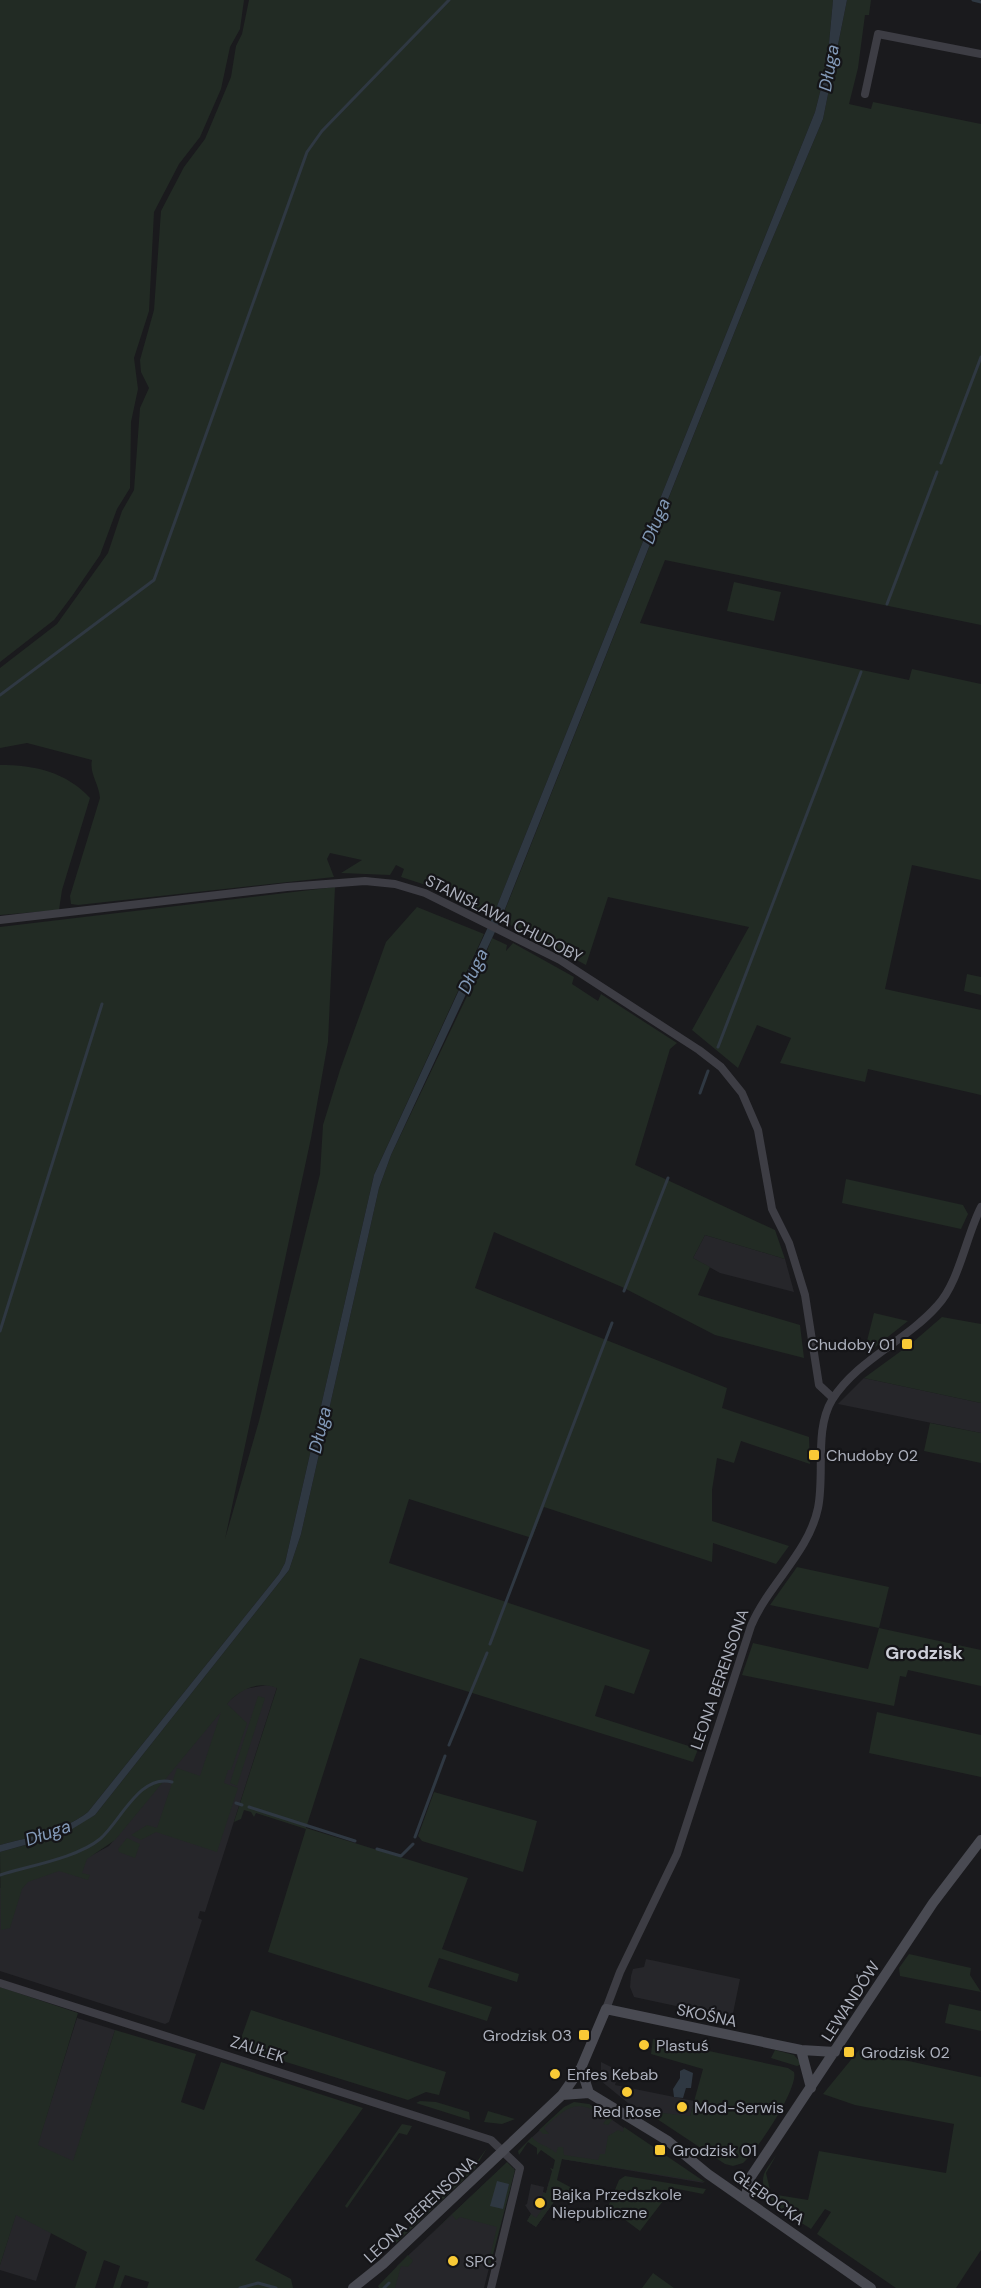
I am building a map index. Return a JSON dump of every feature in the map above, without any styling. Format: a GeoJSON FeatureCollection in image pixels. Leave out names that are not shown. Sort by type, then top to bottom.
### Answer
{"type":"FeatureCollection","features":[{"type":"Feature","properties":{"kind":"street"},"geometry":{"type":"LineString","coordinates":[[865,94],[878,34],[981,54]]}},
{"type":"Feature","properties":{"kind":"street","name":"STANISŁAWA CHUDOBY"},"geometry":{"type":"LineString","coordinates":[[0,920],[345,881],[381,882],[414,889],[560,960],[688,1043],[721,1067],[736,1083],[754,1115],[772,1209],[789,1243],[802,1285],[819,1384],[833,1398]]}},
{"type":"Feature","properties":{"kind":"street","name":"LEONA BERENSONA"},"geometry":{"type":"LineString","coordinates":[[353,2288],[383,2264],[562,2095],[581,2068],[620,1972],[677,1854],[759,1608],[801,1547],[816,1516],[822,1481],[824,1420],[833,1398],[848,1381],[942,1301],[981,1207]]}},
{"type":"Feature","properties":{"kind":"street","name":"LEWANDÓW"},"geometry":{"type":"LineString","coordinates":[[746,2200],[748,2181],[933,1903],[981,1840]]}},
{"type":"Feature","properties":{"kind":"street","name":"ZAUŁEK"},"geometry":{"type":"LineString","coordinates":[[0,1983],[478,2135],[491,2140],[505,2150]]}},
{"type":"Feature","properties":{"kind":"street","name":"SKOŚNA"},"geometry":{"type":"LineString","coordinates":[[606,2009],[801,2050],[835,2052]]}},
{"type":"Feature","properties":{"kind":"street"},"geometry":{"type":"LineString","coordinates":[[801,2050],[811,2088]]}},
{"type":"Feature","properties":{"kind":"street"},"geometry":{"type":"LineString","coordinates":[[562,2095],[589,2092],[581,2068]]}},
{"type":"Feature","properties":{"kind":"street","name":"GŁĘBOCKA"},"geometry":{"type":"LineString","coordinates":[[589,2092],[668,2140],[722,2183],[871,2288]]}},
{"type":"Feature","properties":{"kind":"street"},"geometry":{"type":"LineString","coordinates":[[491,2288],[520,2173],[518,2163],[505,2150]]}},
{"type":"Feature","properties":{"kind":"street"},"geometry":{"type":"LineString","coordinates":[[722,2183],[748,2181]]}},
{"type":"Feature","properties":{"kind":"shaded area"},"geometry":{"type":"Polygon","coordinates":[[[0,0],[244,0],[240,29],[230,47],[221,89],[200,137],[179,164],[154,212],[149,311],[134,358],[138,389],[131,422],[130,488],[117,509],[100,555],[72,596],[54,620],[0,662],[0,0]]]}},
{"type":"Feature","properties":{"kind":"shaded area"},"geometry":{"type":"Polygon","coordinates":[[[249,0],[833,0],[827,65],[815,112],[493,916],[432,887],[401,877],[404,869],[396,865],[390,875],[341,873],[362,860],[330,853],[327,859],[334,877],[71,904],[70,896],[100,798],[91,765],[92,760],[27,743],[0,748],[0,668],[57,624],[108,553],[122,511],[134,490],[140,408],[149,388],[141,372],[140,360],[154,310],[161,211],[184,167],[205,139],[231,77],[236,46],[242,34],[249,0]]]}},
{"type":"Feature","properties":{"kind":"shaded area"},"geometry":{"type":"Polygon","coordinates":[[[847,0],[871,0],[869,15],[865,15],[858,68],[849,104],[871,109],[873,102],[981,124],[981,625],[665,560],[640,623],[909,680],[912,669],[981,684],[981,880],[912,865],[885,989],[981,1010],[981,1095],[868,1069],[865,1082],[780,1063],[791,1038],[757,1025],[738,1068],[692,1030],[749,927],[608,897],[586,965],[501,920],[760,268],[823,119],[847,0]]]}},
{"type":"Feature","properties":{"kind":"shaded area"},"geometry":{"type":"Polygon","coordinates":[[[734,582],[781,592],[774,621],[727,611],[734,582]]]}},
{"type":"Feature","properties":{"kind":"shaded area"},"geometry":{"type":"Polygon","coordinates":[[[0,765],[25,766],[60,776],[81,789],[90,798],[62,890],[59,910],[0,915],[0,765]]]}},
{"type":"Feature","properties":{"kind":"shaded area"},"geometry":{"type":"Polygon","coordinates":[[[335,887],[328,1042],[311,1138],[225,1539],[259,1421],[320,1174],[323,1125],[340,1070],[386,942],[417,907],[484,934],[374,1175],[285,1563],[279,1574],[88,1812],[58,1829],[0,1845],[0,927],[335,887]]]}},
{"type":"Feature","properties":{"kind":"shaded area"},"geometry":{"type":"Polygon","coordinates":[[[492,938],[507,945],[506,951],[513,943],[574,977],[572,984],[598,1001],[601,994],[677,1043],[670,1049],[635,1165],[775,1230],[785,1259],[705,1235],[693,1258],[710,1267],[698,1295],[800,1325],[804,1358],[715,1335],[622,1287],[494,1232],[475,1288],[727,1388],[722,1408],[809,1437],[810,1464],[741,1441],[734,1463],[717,1458],[712,1490],[712,1521],[789,1546],[776,1564],[713,1543],[712,1562],[544,1507],[532,1538],[409,1499],[389,1563],[650,1650],[634,1694],[605,1685],[595,1716],[698,1749],[693,1762],[360,1658],[306,1828],[468,1878],[442,1949],[519,1974],[517,1982],[439,1958],[428,1987],[492,2007],[487,2021],[268,1952],[306,1829],[256,1813],[254,1817],[251,1812],[244,1810],[241,1819],[234,1822],[277,1688],[270,1686],[249,1688],[237,1694],[227,1704],[247,1723],[231,1770],[228,1770],[224,1783],[238,1788],[217,1852],[156,1832],[141,1840],[131,1835],[147,1825],[157,1828],[177,1768],[200,1776],[221,1712],[115,1840],[87,1859],[82,1873],[90,1875],[88,1880],[59,1871],[28,1882],[22,1889],[10,1928],[1,1930],[0,1852],[50,1838],[95,1815],[289,1570],[301,1534],[379,1188],[391,1155],[480,969],[492,938]]]}},
{"type":"Feature","properties":{"kind":"shaded area"},"geometry":{"type":"Polygon","coordinates":[[[967,974],[981,977],[981,995],[964,991],[967,974]]]}},
{"type":"Feature","properties":{"kind":"shaded area"},"geometry":{"type":"Polygon","coordinates":[[[846,1179],[963,1205],[968,1214],[961,1229],[842,1203],[846,1179]]]}},
{"type":"Feature","properties":{"kind":"shaded area"},"geometry":{"type":"Polygon","coordinates":[[[705,1235],[785,1259],[794,1292],[720,1273],[693,1258],[705,1235]]]}},
{"type":"Feature","properties":{"kind":"shaded area"},"geometry":{"type":"Polygon","coordinates":[[[874,1313],[908,1321],[870,1351],[865,1349],[874,1313]]]}},
{"type":"Feature","properties":{"kind":"shaded area"},"geometry":{"type":"Polygon","coordinates":[[[942,1317],[981,1324],[981,1403],[864,1378],[912,1343],[942,1317]]]}},
{"type":"Feature","properties":{"kind":"shaded area"},"geometry":{"type":"Polygon","coordinates":[[[864,1378],[981,1403],[981,1433],[838,1404],[864,1378]]]}},
{"type":"Feature","properties":{"kind":"shaded area"},"geometry":{"type":"Polygon","coordinates":[[[930,1423],[981,1433],[981,1463],[924,1451],[930,1423]]]}},
{"type":"Feature","properties":{"kind":"shaded area"},"geometry":{"type":"Polygon","coordinates":[[[797,1567],[889,1587],[879,1628],[770,1605],[797,1567]]]}},
{"type":"Feature","properties":{"kind":"shaded area"},"geometry":{"type":"Polygon","coordinates":[[[879,1628],[981,1650],[981,1686],[908,1670],[906,1677],[900,1676],[894,1706],[742,1675],[753,1643],[868,1669],[879,1628]]]}},
{"type":"Feature","properties":{"kind":"shaded area"},"geometry":{"type":"Polygon","coordinates":[[[267,1685],[277,1687],[205,1912],[200,1911],[198,1918],[202,1920],[169,2022],[165,2024],[0,1971],[0,1888],[83,1860],[109,1846],[230,1700],[244,1689],[267,1685]]]}},
{"type":"Feature","properties":{"kind":"shaded area"},"geometry":{"type":"Polygon","coordinates":[[[258,1696],[265,1698],[237,1786],[230,1783],[258,1696]]]}},
{"type":"Feature","properties":{"kind":"shaded area"},"geometry":{"type":"Polygon","coordinates":[[[877,1712],[981,1735],[981,1777],[869,1753],[877,1712]]]}},
{"type":"Feature","properties":{"kind":"shaded area"},"geometry":{"type":"Polygon","coordinates":[[[434,1792],[537,1821],[523,1872],[422,1841],[418,1836],[434,1792]]]}},
{"type":"Feature","properties":{"kind":"shaded area"},"geometry":{"type":"Polygon","coordinates":[[[127,1838],[140,1844],[135,1858],[119,1852],[118,1849],[127,1838]]]}},
{"type":"Feature","properties":{"kind":"shaded area"},"geometry":{"type":"Polygon","coordinates":[[[909,1954],[971,1968],[970,1975],[981,1992],[900,1976],[899,1968],[909,1954]]]}},
{"type":"Feature","properties":{"kind":"shaded area"},"geometry":{"type":"Polygon","coordinates":[[[646,1959],[740,1979],[732,2018],[634,1997],[630,1987],[633,1969],[644,1967],[646,1959]]]}},
{"type":"Feature","properties":{"kind":"shaded area"},"geometry":{"type":"Polygon","coordinates":[[[0,1987],[78,2013],[38,2145],[73,2161],[115,2030],[196,2054],[181,2102],[204,2110],[221,2062],[363,2108],[255,2260],[291,2279],[293,2288],[147,2288],[149,2282],[125,2275],[120,2288],[113,2288],[120,2266],[104,2260],[95,2288],[75,2288],[87,2252],[16,2215],[0,2265],[0,1987]]]}},
{"type":"Feature","properties":{"kind":"shaded area"},"geometry":{"type":"Polygon","coordinates":[[[949,2004],[981,2011],[981,2031],[945,2023],[949,2004]]]}},
{"type":"Feature","properties":{"kind":"shaded area"},"geometry":{"type":"Polygon","coordinates":[[[251,2010],[446,2072],[439,2095],[426,2092],[408,2100],[238,2047],[251,2010]]]}},
{"type":"Feature","properties":{"kind":"shaded area"},"geometry":{"type":"Polygon","coordinates":[[[77,2018],[115,2030],[36,2281],[0,2270],[0,2265],[77,2018]]]}},
{"type":"Feature","properties":{"kind":"shaded area"},"geometry":{"type":"Polygon","coordinates":[[[653,2039],[788,2068],[794,2072],[794,2080],[783,2105],[766,2134],[743,2163],[733,2166],[725,2164],[645,2111],[690,2116],[703,2069],[651,2054],[653,2039]]]}},
{"type":"Feature","properties":{"kind":"shaded area"},"geometry":{"type":"Polygon","coordinates":[[[775,2050],[794,2055],[802,2064],[797,2066],[771,2058],[775,2050]]]}},
{"type":"Feature","properties":{"kind":"shaded area"},"geometry":{"type":"Polygon","coordinates":[[[859,2050],[981,2077],[981,2250],[956,2288],[896,2288],[817,2234],[831,2212],[825,2209],[811,2229],[778,2207],[766,2192],[763,2183],[764,2174],[777,2154],[766,2173],[771,2194],[808,2200],[819,2151],[946,2173],[954,2124],[855,2105],[823,2094],[859,2050]]]}},
{"type":"Feature","properties":{"kind":"shaded area"},"geometry":{"type":"Polygon","coordinates":[[[601,2062],[619,2071],[615,2085],[694,2101],[690,2117],[645,2111],[628,2103],[601,2081],[601,2062]]]}},
{"type":"Feature","properties":{"kind":"shaded area"},"geometry":{"type":"Polygon","coordinates":[[[436,2102],[469,2112],[470,2120],[416,2103],[436,2102]]]}},
{"type":"Feature","properties":{"kind":"shaded area"},"geometry":{"type":"Polygon","coordinates":[[[574,2102],[589,2104],[612,2120],[608,2125],[603,2124],[607,2118],[580,2106],[567,2109],[544,2128],[549,2134],[543,2134],[539,2130],[564,2107],[574,2102]]]}},
{"type":"Feature","properties":{"kind":"shaded area"},"geometry":{"type":"Polygon","coordinates":[[[589,2104],[704,2183],[562,2159],[528,2141],[566,2106],[589,2104]]]}},
{"type":"Feature","properties":{"kind":"shaded area"},"geometry":{"type":"Polygon","coordinates":[[[488,2111],[515,2119],[502,2124],[484,2122],[488,2111]]]}},
{"type":"Feature","properties":{"kind":"shaded area"},"geometry":{"type":"Polygon","coordinates":[[[402,2124],[412,2126],[407,2135],[399,2133],[347,2208],[345,2206],[402,2124]]]}},
{"type":"Feature","properties":{"kind":"shaded area"},"geometry":{"type":"Polygon","coordinates":[[[624,2127],[705,2182],[562,2159],[557,2180],[572,2188],[564,2200],[558,2196],[536,2227],[527,2221],[531,2214],[536,2218],[544,2207],[540,2204],[543,2193],[546,2193],[552,2171],[550,2168],[553,2169],[555,2160],[541,2150],[537,2155],[537,2148],[528,2142],[519,2155],[518,2151],[532,2137],[556,2153],[558,2147],[563,2147],[564,2155],[598,2160],[600,2154],[605,2154],[608,2136],[618,2130],[623,2132],[624,2127]]]}},
{"type":"Feature","properties":{"kind":"shaded area"},"geometry":{"type":"Polygon","coordinates":[[[487,2148],[474,2170],[396,2243],[394,2241],[470,2171],[487,2148]]]}},
{"type":"Feature","properties":{"kind":"shaded area"},"geometry":{"type":"Polygon","coordinates":[[[507,2162],[515,2170],[490,2266],[488,2265],[497,2227],[460,2217],[456,2220],[452,2215],[430,2235],[507,2162]]]}},
{"type":"Feature","properties":{"kind":"shaded area"},"geometry":{"type":"Polygon","coordinates":[[[514,2168],[484,2288],[391,2288],[397,2266],[499,2170],[514,2168]]]}},
{"type":"Feature","properties":{"kind":"shaded area"},"geometry":{"type":"Polygon","coordinates":[[[625,2176],[706,2189],[703,2194],[673,2188],[640,2231],[608,2207],[619,2180],[625,2176]]]}},
{"type":"Feature","properties":{"kind":"shaded area","name":"Bajka Przedszkole Niepubliczne"},"geometry":{"type":"Polygon","coordinates":[[[549,2181],[572,2188],[564,2200],[558,2196],[536,2227],[527,2221],[531,2214],[525,2205],[531,2184],[544,2187],[543,2192],[546,2193],[549,2181]]]}},
{"type":"Feature","properties":{"kind":"shaded area"},"geometry":{"type":"Polygon","coordinates":[[[408,2255],[413,2261],[408,2267],[401,2266],[395,2288],[379,2288],[378,2286],[408,2255]]]}},
{"type":"Feature","properties":{"kind":"shaded area"},"geometry":{"type":"Polygon","coordinates":[[[653,2273],[674,2288],[642,2288],[653,2273]]]}},
{"type":"Feature","properties":{"kind":"water","name":"Długa"},"geometry":{"type":"Polygon","coordinates":[[[833,0],[847,0],[823,119],[760,268],[501,919],[391,1155],[379,1188],[301,1534],[289,1570],[95,1815],[64,1834],[0,1852],[0,1845],[58,1829],[88,1812],[279,1574],[285,1563],[374,1175],[493,916],[815,112],[827,65],[833,0]]]}},
{"type":"Feature","properties":{"kind":"water"},"geometry":{"type":"Polygon","coordinates":[[[684,2069],[693,2073],[691,2088],[686,2088],[683,2098],[674,2097],[673,2089],[680,2078],[680,2071],[684,2069]]]}},
{"type":"Feature","properties":{"kind":"water"},"geometry":{"type":"Polygon","coordinates":[[[497,2181],[509,2184],[503,2209],[490,2206],[497,2181]]]}},
{"type":"Feature","properties":{"kind":"waterway"},"geometry":{"type":"LineString","coordinates":[[0,695],[154,580],[307,152],[322,131],[449,0]]}},
{"type":"Feature","properties":{"kind":"waterway"},"geometry":{"type":"LineString","coordinates":[[973,0],[981,2]]}},
{"type":"Feature","properties":{"kind":"waterway"},"geometry":{"type":"LineString","coordinates":[[941,463],[981,357]]}},
{"type":"Feature","properties":{"kind":"waterway"},"geometry":{"type":"LineString","coordinates":[[887,604],[937,472]]}},
{"type":"Feature","properties":{"kind":"waterway"},"geometry":{"type":"LineString","coordinates":[[718,1047],[861,672]]}},
{"type":"Feature","properties":{"kind":"waterway"},"geometry":{"type":"LineString","coordinates":[[0,1331],[102,1004]]}},
{"type":"Feature","properties":{"kind":"waterway"},"geometry":{"type":"LineString","coordinates":[[700,1093],[708,1071]]}},
{"type":"Feature","properties":{"kind":"waterway"},"geometry":{"type":"LineString","coordinates":[[624,1291],[668,1178]]}},
{"type":"Feature","properties":{"kind":"waterway"},"geometry":{"type":"LineString","coordinates":[[490,1644],[612,1323]]}},
{"type":"Feature","properties":{"kind":"waterway"},"geometry":{"type":"LineString","coordinates":[[449,1745],[487,1653]]}},
{"type":"Feature","properties":{"kind":"waterway"},"geometry":{"type":"LineString","coordinates":[[415,1837],[445,1756]]}},
{"type":"Feature","properties":{"kind":"waterway"},"geometry":{"type":"LineString","coordinates":[[0,1875],[52,1861],[90,1846],[108,1831],[140,1792],[161,1781],[172,1782]]}},
{"type":"Feature","properties":{"kind":"waterway"},"geometry":{"type":"LineString","coordinates":[[236,1803],[242,1805]]}},
{"type":"Feature","properties":{"kind":"waterway"},"geometry":{"type":"LineString","coordinates":[[249,1807],[355,1841]]}},
{"type":"Feature","properties":{"kind":"waterway"},"geometry":{"type":"LineString","coordinates":[[377,1849],[401,1856],[413,1844]]}},
{"type":"Feature","properties":{"kind":"waterway"},"geometry":{"type":"LineString","coordinates":[[240,2288],[258,2283],[276,2288]]}},
{"type":"Feature","properties":{"kind":"waterway"},"geometry":{"type":"LineString","coordinates":[[384,2288],[389,2283]]}},
{"type":"Feature","properties":{"kind":"place","name":"Chudoby 01"},"geometry":{"type":"Point","coordinates":[907,1344]}},
{"type":"Feature","properties":{"kind":"place","name":"Chudoby 02"},"geometry":{"type":"Point","coordinates":[814,1455]}},
{"type":"Feature","properties":{"kind":"place","name":"Grodzisk 03"},"geometry":{"type":"Point","coordinates":[584,2035]}},
{"type":"Feature","properties":{"kind":"place","name":"Plastuś"},"geometry":{"type":"Point","coordinates":[644,2045]}},
{"type":"Feature","properties":{"kind":"place","name":"Grodzisk 02"},"geometry":{"type":"Point","coordinates":[849,2052]}},
{"type":"Feature","properties":{"kind":"place","name":"Enfes Kebab"},"geometry":{"type":"Point","coordinates":[555,2074]}},
{"type":"Feature","properties":{"kind":"place","name":"Red Rose"},"geometry":{"type":"Point","coordinates":[627,2092]}},
{"type":"Feature","properties":{"kind":"place","name":"Mod-Serwis"},"geometry":{"type":"Point","coordinates":[682,2107]}},
{"type":"Feature","properties":{"kind":"place","name":"Grodzisk 01"},"geometry":{"type":"Point","coordinates":[660,2150]}},
{"type":"Feature","properties":{"kind":"place","name":"Bajka Przedszkole Niepubliczne"},"geometry":{"type":"Point","coordinates":[540,2203]}},
{"type":"Feature","properties":{"kind":"place","name":"SPC"},"geometry":{"type":"Point","coordinates":[453,2261]}},
{"type":"Feature","properties":{"kind":"district","name":"Grodzisk"},"geometry":{"type":"Point","coordinates":[924,1653]}}]}
